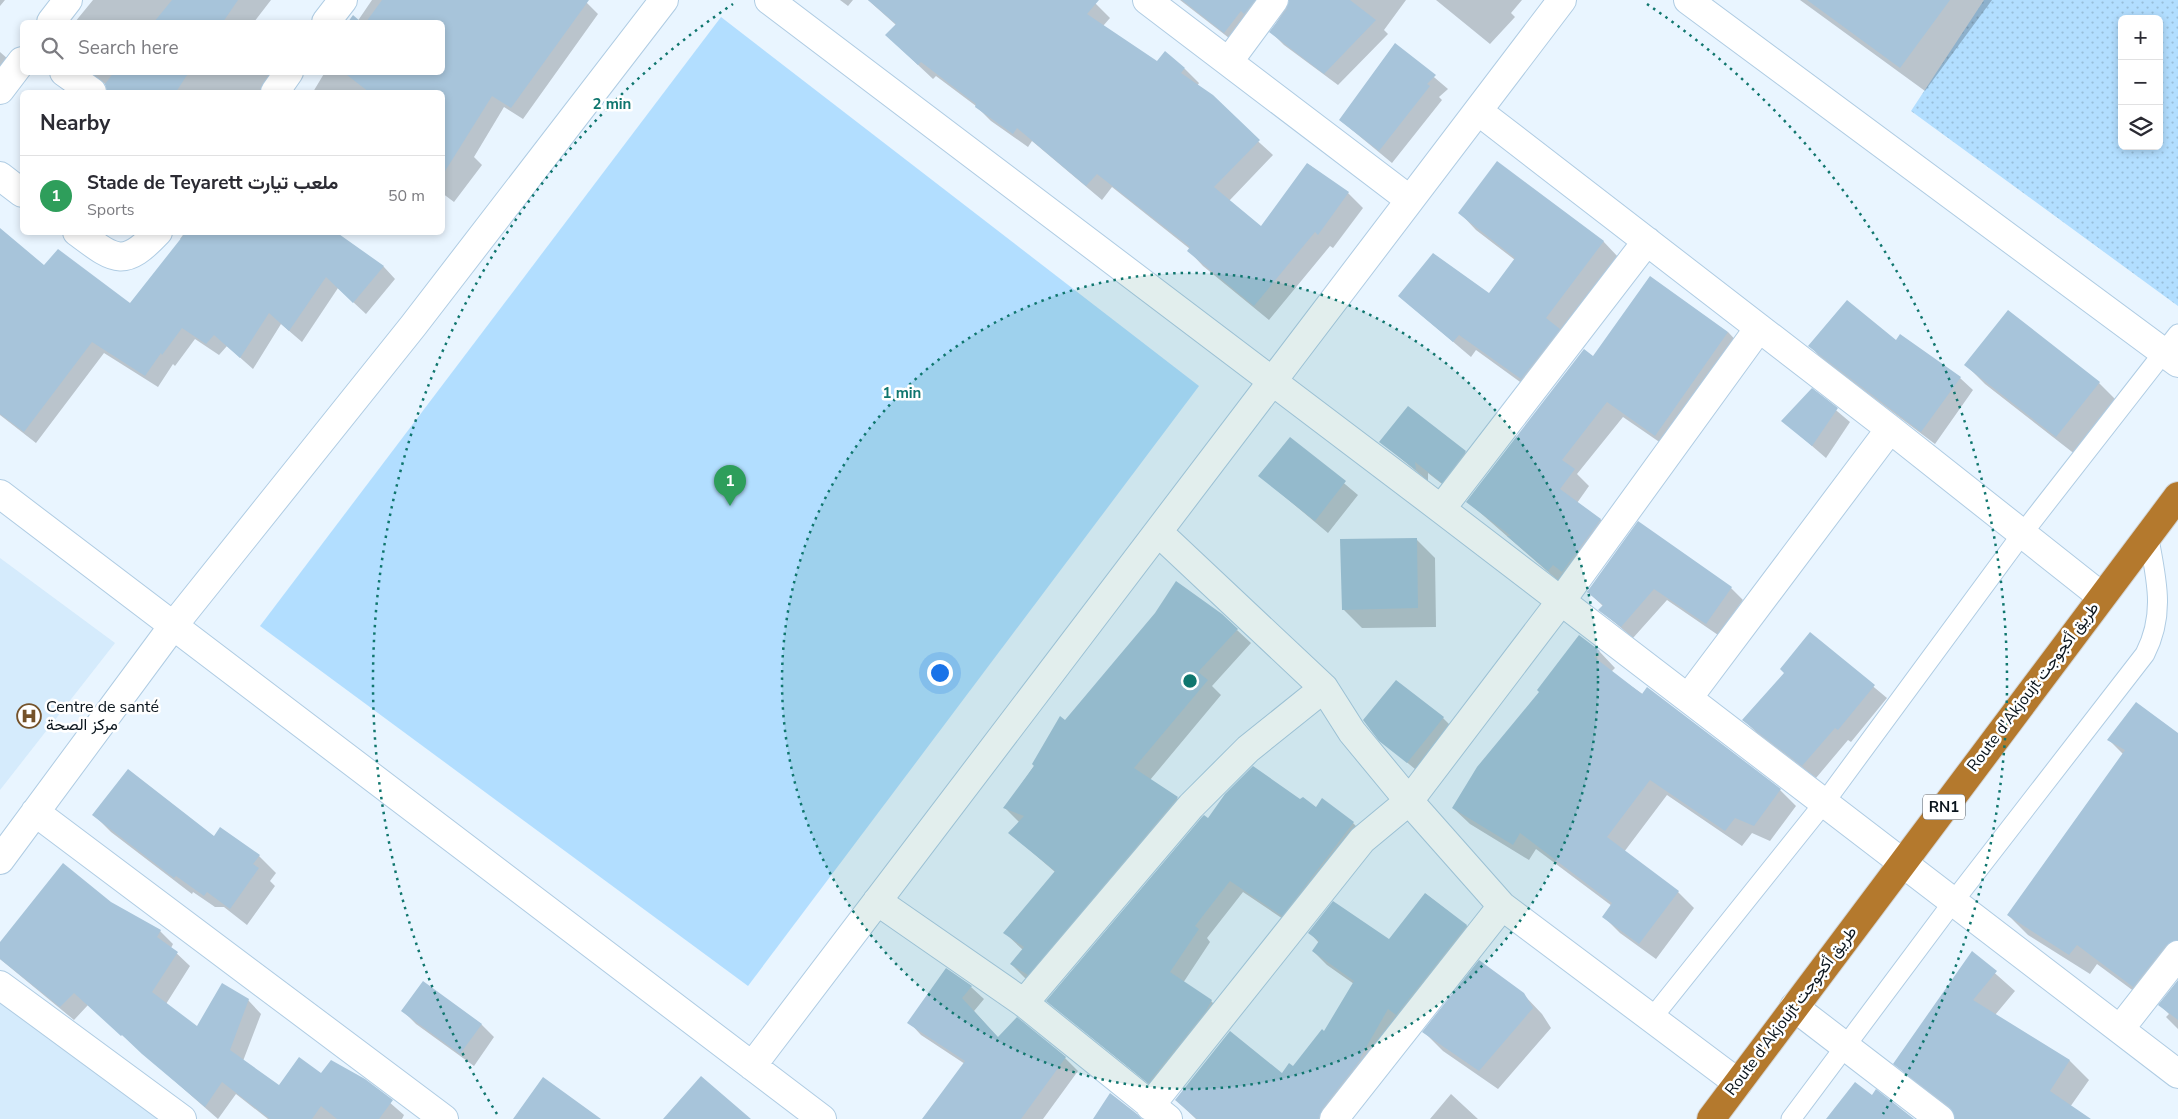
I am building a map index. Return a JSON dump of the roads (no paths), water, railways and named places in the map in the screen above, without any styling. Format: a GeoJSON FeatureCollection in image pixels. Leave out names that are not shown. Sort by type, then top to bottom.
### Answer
{"type":"FeatureCollection","features":[{"type":"Feature","properties":{"kind":"highway","name":"Route d'Akjoujt طريق أكجوجت"},"geometry":{"type":"LineString","coordinates":[[1711,1119],[2101,596],[2178,496]]}},
{"type":"Feature","properties":{"kind":"street"},"geometry":{"type":"LineString","coordinates":[[53,20],[68,0]]}},
{"type":"Feature","properties":{"kind":"street"},"geometry":{"type":"LineString","coordinates":[[328,20],[343,0]]}},
{"type":"Feature","properties":{"kind":"street"},"geometry":{"type":"LineString","coordinates":[[0,860],[173,626],[413,326],[664,0]]}},
{"type":"Feature","properties":{"kind":"street"},"geometry":{"type":"LineString","coordinates":[[769,0],[1562,601],[2178,1074]]}},
{"type":"Feature","properties":{"kind":"street"},"geometry":{"type":"LineString","coordinates":[[1147,0],[1410,200]]}},
{"type":"Feature","properties":{"kind":"street"},"geometry":{"type":"LineString","coordinates":[[1229,61],[1274,0]]}},
{"type":"Feature","properties":{"kind":"street"},"geometry":{"type":"LineString","coordinates":[[752,1066],[1562,0]]}},
{"type":"Feature","properties":{"kind":"street"},"geometry":{"type":"LineString","coordinates":[[1688,0],[2173,350]]}},
{"type":"Feature","properties":{"kind":"street"},"geometry":{"type":"LineString","coordinates":[[0,90],[20,64]]}},
{"type":"Feature","properties":{"kind":"street"},"geometry":{"type":"LineString","coordinates":[[68,75],[89,90]]}},
{"type":"Feature","properties":{"kind":"street"},"geometry":{"type":"LineString","coordinates":[[276,90],[287,75]]}},
{"type":"Feature","properties":{"kind":"street"},"geometry":{"type":"LineString","coordinates":[[1478,110],[1890,429],[2101,596]]}},
{"type":"Feature","properties":{"kind":"street"},"geometry":{"type":"LineString","coordinates":[[0,176],[20,191]]}},
{"type":"Feature","properties":{"kind":"street"},"geometry":{"type":"LineString","coordinates":[[81,235],[105,252],[116,257],[130,257],[141,250],[155,235]]}},
{"type":"Feature","properties":{"kind":"street"},"geometry":{"type":"LineString","coordinates":[[1441,509],[1647,241]]}},
{"type":"Feature","properties":{"kind":"street"},"geometry":{"type":"LineString","coordinates":[[877,901],[1024,1003],[1159,1113],[1362,840],[1409,801],[1562,601],[1759,328]]}},
{"type":"Feature","properties":{"kind":"street"},"geometry":{"type":"LineString","coordinates":[[1688,698],[1890,429]]}},
{"type":"Feature","properties":{"kind":"street"},"geometry":{"type":"LineString","coordinates":[[0,494],[822,1119]]}},
{"type":"Feature","properties":{"kind":"street"},"geometry":{"type":"LineString","coordinates":[[1158,532],[1324,688],[1352,732],[1409,801],[1502,906],[1738,1082]]}},
{"type":"Feature","properties":{"kind":"street"},"geometry":{"type":"LineString","coordinates":[[1024,1003],[1191,806],[1248,748],[1324,688]]}},
{"type":"Feature","properties":{"kind":"street"},"geometry":{"type":"LineString","coordinates":[[35,812],[444,1119]]}},
{"type":"Feature","properties":{"kind":"street"},"geometry":{"type":"LineString","coordinates":[[1334,1119],[1502,906]]}},
{"type":"Feature","properties":{"kind":"street"},"geometry":{"type":"LineString","coordinates":[[2120,1029],[2178,955]]}},
{"type":"Feature","properties":{"kind":"street"},"geometry":{"type":"LineString","coordinates":[[0,985],[182,1119]]}},
{"type":"Feature","properties":{"kind":"street"},"geometry":{"type":"LineString","coordinates":[[1794,1007],[1940,1119]]}},
{"type":"Feature","properties":{"kind":"lane"},"geometry":{"type":"LineString","coordinates":[[1652,1018],[1824,803],[2022,534],[2173,350]]}},
{"type":"Feature","properties":{"kind":"lane"},"geometry":{"type":"LineString","coordinates":[[1791,1119],[1953,902],[2144,654],[2154,636],[2158,612],[2158,585],[2148,534]]}},
{"type":"Feature","properties":{"kind":"place","name":"Stade de Teyarett ملعب تيارت"},"geometry":{"type":"Point","coordinates":[730,506]}},
{"type":"Feature","properties":{"kind":"place","name":"Centre de santé مركز الصحة"},"geometry":{"type":"Point","coordinates":[29,716]}}]}
